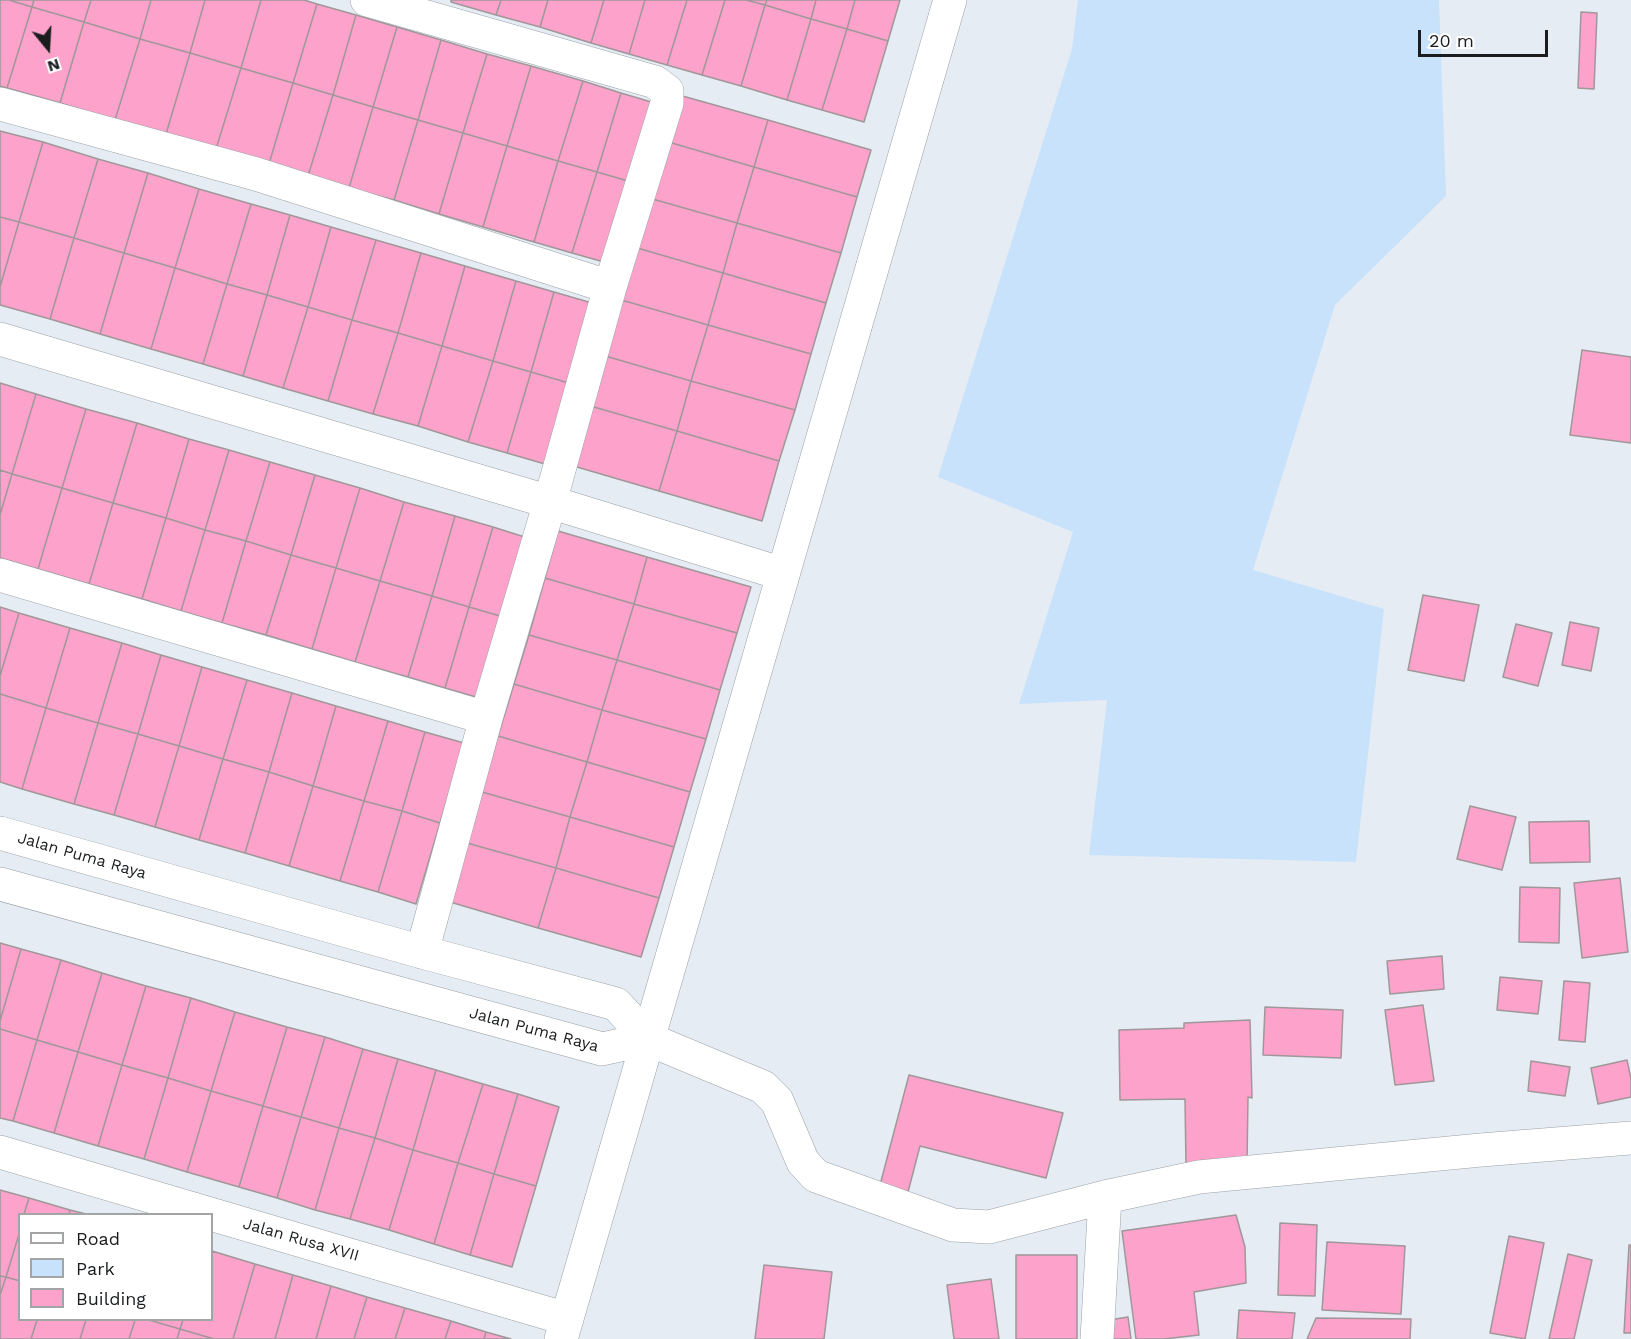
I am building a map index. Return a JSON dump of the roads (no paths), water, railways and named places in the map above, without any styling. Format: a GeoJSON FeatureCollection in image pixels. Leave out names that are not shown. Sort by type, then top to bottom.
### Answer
{"type":"FeatureCollection","features":[{"type":"Feature","properties":{"kind":"street"},"geometry":{"type":"LineString","coordinates":[[368,0],[655,82],[667,91],[667,103],[610,287],[486,718],[422,952]]}},
{"type":"Feature","properties":{"kind":"street"},"geometry":{"type":"LineString","coordinates":[[564,1329],[950,0]]}},
{"type":"Feature","properties":{"kind":"street"},"geometry":{"type":"LineString","coordinates":[[0,104],[256,174],[610,287]]}},
{"type":"Feature","properties":{"kind":"street"},"geometry":{"type":"LineString","coordinates":[[0,339],[550,502],[783,574]]}},
{"type":"Feature","properties":{"kind":"street"},"geometry":{"type":"LineString","coordinates":[[0,575],[486,718]]}},
{"type":"Feature","properties":{"kind":"street","name":"Jalan Puma Raya"},"geometry":{"type":"LineString","coordinates":[[0,833],[616,1004],[648,1039]]}},
{"type":"Feature","properties":{"kind":"street","name":"Jalan Puma Raya"},"geometry":{"type":"LineString","coordinates":[[0,884],[602,1049],[648,1039]]}},
{"type":"Feature","properties":{"kind":"street"},"geometry":{"type":"LineString","coordinates":[[648,1039],[763,1087],[777,1101],[803,1162],[816,1176],[953,1225],[988,1227],[1105,1197],[1199,1177],[1631,1138]]}},
{"type":"Feature","properties":{"kind":"street","name":"Jalan Rusa XVII"},"geometry":{"type":"LineString","coordinates":[[0,1152],[194,1213]]}},
{"type":"Feature","properties":{"kind":"street"},"geometry":{"type":"LineString","coordinates":[[1097,1339],[1105,1197]]}},
{"type":"Feature","properties":{"kind":"street","name":"Jalan Rusa XVII"},"geometry":{"type":"LineString","coordinates":[[213,1219],[564,1329]]}}]}
